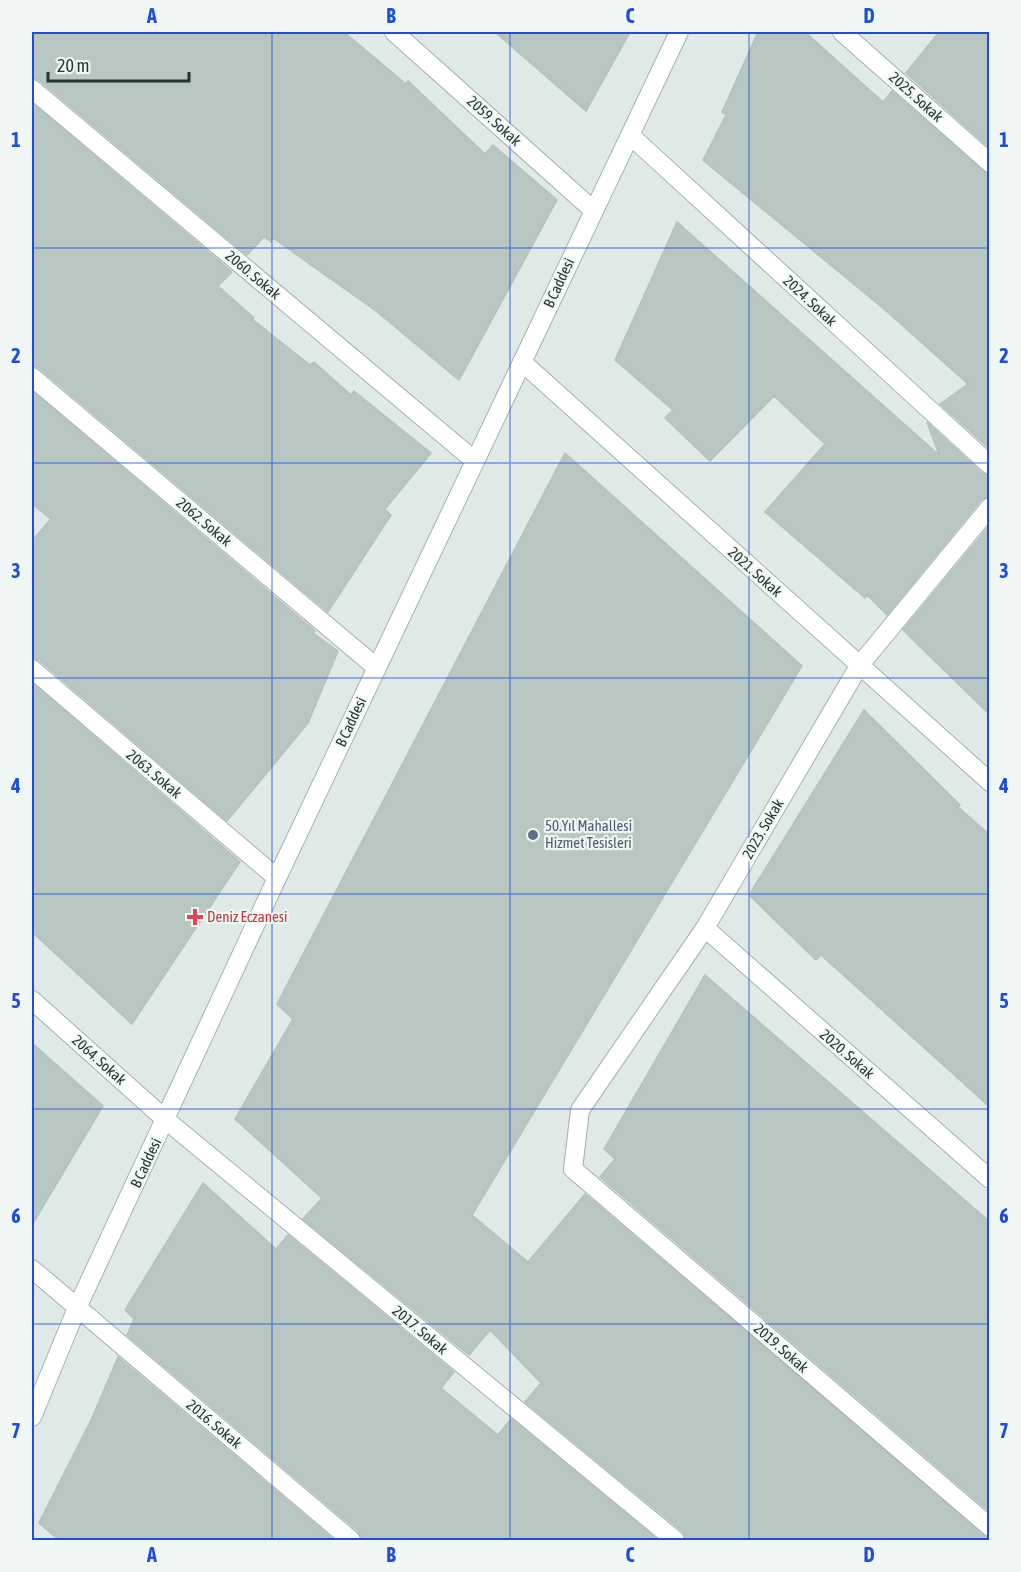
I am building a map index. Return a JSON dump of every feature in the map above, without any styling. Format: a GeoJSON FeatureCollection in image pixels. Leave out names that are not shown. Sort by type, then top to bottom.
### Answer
{"type":"FeatureCollection","features":[{"type":"Feature","properties":{"kind":"street","name":"2059. Sokak"},"geometry":{"type":"LineString","coordinates":[[394,32],[593,210]]}},
{"type":"Feature","properties":{"kind":"street","name":"B Caddesi"},"geometry":{"type":"LineString","coordinates":[[32,1417],[77,1308],[593,210],[631,136],[679,32]]}},
{"type":"Feature","properties":{"kind":"street","name":"2025. Sokak"},"geometry":{"type":"LineString","coordinates":[[842,32],[990,163]]}},
{"type":"Feature","properties":{"kind":"street","name":"2060. Sokak"},"geometry":{"type":"LineString","coordinates":[[32,89],[476,461]]}},
{"type":"Feature","properties":{"kind":"street","name":"2024. Sokak"},"geometry":{"type":"LineString","coordinates":[[631,136],[990,465]]}},
{"type":"Feature","properties":{"kind":"street","name":"2021. Sokak"},"geometry":{"type":"LineString","coordinates":[[522,362],[990,782]]}},
{"type":"Feature","properties":{"kind":"street","name":"2062. Sokak"},"geometry":{"type":"LineString","coordinates":[[32,377],[377,668]]}},
{"type":"Feature","properties":{"kind":"street","name":"2023. Sokak"},"geometry":{"type":"LineString","coordinates":[[573,1169],[580,1110],[705,928],[859,666],[990,507]]}},
{"type":"Feature","properties":{"kind":"street","name":"2063. Sokak"},"geometry":{"type":"LineString","coordinates":[[32,669],[278,878]]}},
{"type":"Feature","properties":{"kind":"street","name":"2020. Sokak"},"geometry":{"type":"LineString","coordinates":[[705,928],[990,1179]]}},
{"type":"Feature","properties":{"kind":"street","name":"2064. Sokak"},"geometry":{"type":"LineString","coordinates":[[32,1000],[166,1120]]}},
{"type":"Feature","properties":{"kind":"street","name":"2017. Sokak"},"geometry":{"type":"LineString","coordinates":[[166,1120],[675,1540]]}},
{"type":"Feature","properties":{"kind":"street","name":"2019. Sokak"},"geometry":{"type":"LineString","coordinates":[[573,1169],[990,1527]]}},
{"type":"Feature","properties":{"kind":"street","name":"2016. Sokak"},"geometry":{"type":"LineString","coordinates":[[32,1269],[351,1540]]}},
{"type":"Feature","properties":{"kind":"building"},"geometry":{"type":"Polygon","coordinates":[[[32,32],[344,32],[406,84],[408,81],[485,154],[493,145],[557,200],[459,380],[376,311],[273,238],[271,242],[264,237],[247,255],[39,80],[32,78],[32,32]]]}},
{"type":"Feature","properties":{"kind":"building"},"geometry":{"type":"Polygon","coordinates":[[[495,32],[630,32],[586,111],[495,32]]]}},
{"type":"Feature","properties":{"kind":"building"},"geometry":{"type":"Polygon","coordinates":[[[758,32],[805,32],[883,102],[892,91],[983,171],[990,174],[990,449],[940,404],[968,384],[884,309],[703,160],[726,115],[722,112],[758,32]]]}},
{"type":"Feature","properties":{"kind":"building"},"geometry":{"type":"Polygon","coordinates":[[[939,32],[990,32],[990,148],[906,73],[939,32]]]}},
{"type":"Feature","properties":{"kind":"building"},"geometry":{"type":"Polygon","coordinates":[[[32,103],[232,272],[218,286],[254,318],[253,320],[310,365],[314,362],[351,395],[354,391],[431,453],[385,509],[391,515],[328,612],[39,368],[32,366],[32,103]]]}},
{"type":"Feature","properties":{"kind":"building"},"geometry":{"type":"Polygon","coordinates":[[[677,222],[939,455],[927,422],[982,473],[990,476],[990,496],[981,500],[887,615],[867,595],[865,598],[765,512],[825,444],[774,396],[710,461],[665,418],[673,410],[615,360],[677,222]]]}},
{"type":"Feature","properties":{"kind":"building"},"geometry":{"type":"Polygon","coordinates":[[[32,391],[315,631],[313,633],[338,651],[308,723],[227,821],[39,660],[32,658],[32,541],[51,519],[32,504],[32,391]]]}},
{"type":"Feature","properties":{"kind":"building","name":"50.Yıl Mahallesi Hizmet Tesisleri"},"geometry":{"type":"Polygon","coordinates":[[[565,453],[802,666],[472,1215],[528,1262],[585,1194],[990,1540],[686,1540],[682,1531],[525,1402],[541,1383],[490,1330],[469,1355],[303,1219],[322,1198],[235,1119],[293,1019],[277,1004],[565,453]]]}},
{"type":"Feature","properties":{"kind":"building"},"geometry":{"type":"Polygon","coordinates":[[[990,525],[990,715],[903,630],[990,525]]]}},
{"type":"Feature","properties":{"kind":"building"},"geometry":{"type":"Polygon","coordinates":[[[32,683],[240,862],[132,1024],[32,932],[32,683]]]}},
{"type":"Feature","properties":{"kind":"building"},"geometry":{"type":"Polygon","coordinates":[[[864,710],[960,805],[958,807],[990,835],[990,1107],[821,955],[816,960],[749,895],[864,710]]]}},
{"type":"Feature","properties":{"kind":"building"},"geometry":{"type":"Polygon","coordinates":[[[705,975],[990,1222],[990,1512],[600,1177],[615,1159],[604,1149],[705,975]]]}},
{"type":"Feature","properties":{"kind":"building"},"geometry":{"type":"Polygon","coordinates":[[[32,1043],[103,1106],[32,1225],[32,1043]]]}},
{"type":"Feature","properties":{"kind":"building"},"geometry":{"type":"Polygon","coordinates":[[[203,1183],[276,1249],[288,1235],[454,1372],[441,1388],[498,1435],[511,1419],[658,1540],[362,1540],[358,1531],[127,1335],[134,1319],[125,1310],[203,1183]]]}},
{"type":"Feature","properties":{"kind":"building"},"geometry":{"type":"Polygon","coordinates":[[[118,1357],[334,1540],[59,1540],[39,1523],[92,1418],[118,1357]]]}},
{"type":"Feature","properties":{"kind":"place","name":"50.Yıl Mahallesi Hizmet Tesisleri"},"geometry":{"type":"Point","coordinates":[533,835]}},
{"type":"Feature","properties":{"kind":"place","name":"Deniz Eczanesi"},"geometry":{"type":"Point","coordinates":[195,917]}}]}
